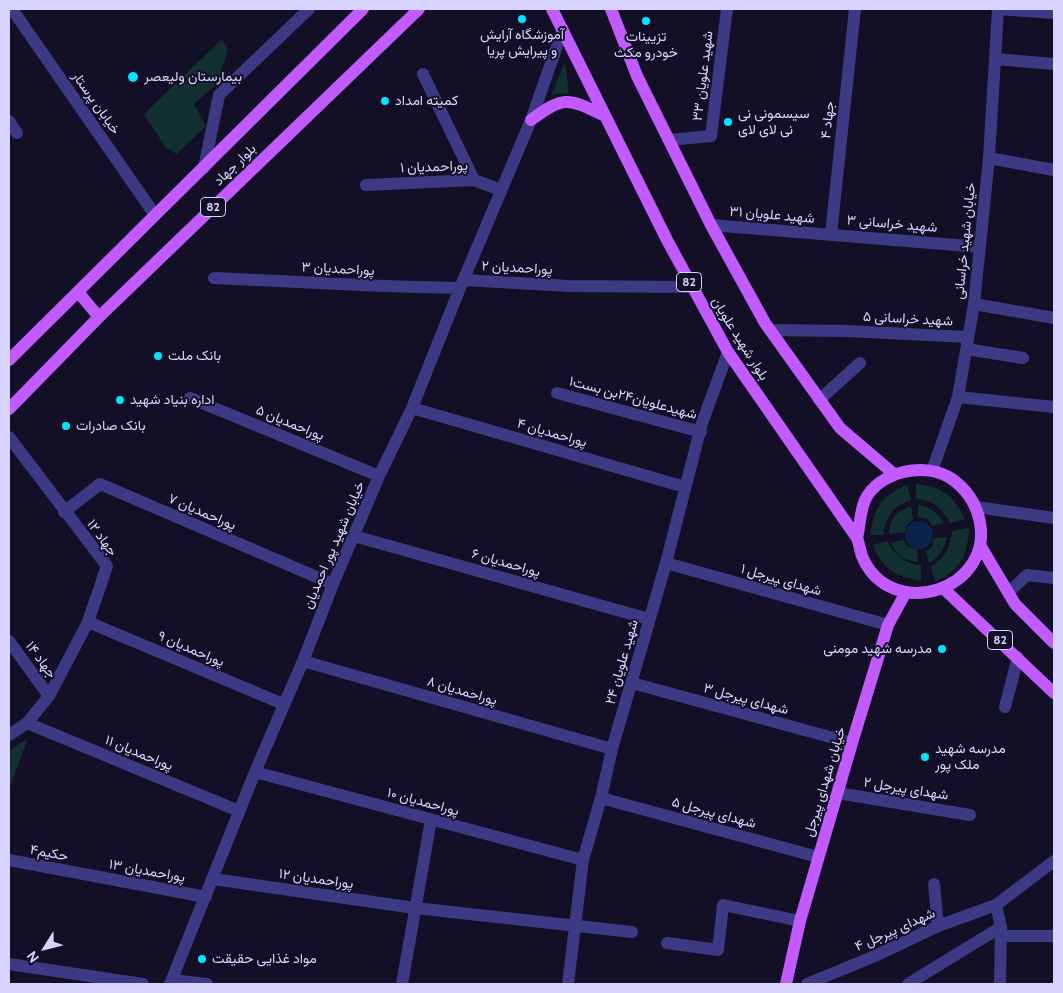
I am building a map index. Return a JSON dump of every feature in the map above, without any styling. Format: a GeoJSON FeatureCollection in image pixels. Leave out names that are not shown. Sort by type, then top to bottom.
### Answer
{"type":"FeatureCollection","features":[{"type":"Feature","properties":{"kind":"main road","name":"بلوار جهاد"},"geometry":{"type":"LineString","coordinates":[[9,360],[363,9]]}},
{"type":"Feature","properties":{"kind":"main road","name":"بلوار جهاد"},"geometry":{"type":"LineString","coordinates":[[9,409],[99,317],[419,9]]}},
{"type":"Feature","properties":{"kind":"main road","name":"بلوار شهید علویان"},"geometry":{"type":"LineString","coordinates":[[552,9],[691,287],[728,352],[857,538]]}},
{"type":"Feature","properties":{"kind":"main road"},"geometry":{"type":"LineString","coordinates":[[610,9],[637,76],[711,225],[770,330],[840,428],[894,474]]}},
{"type":"Feature","properties":{"kind":"main road"},"geometry":{"type":"LineString","coordinates":[[531,120],[559,102],[577,102],[605,116]]}},
{"type":"Feature","properties":{"kind":"main road"},"geometry":{"type":"LineString","coordinates":[[78,292],[99,317]]}},
{"type":"Feature","properties":{"kind":"main road","name":"82"},"geometry":{"type":"LineString","coordinates":[[913,470],[932,471],[950,478],[965,490],[976,507],[981,526],[980,545],[973,563],[960,578],[944,589],[925,594],[906,592],[888,585],[873,573],[862,556],[857,538],[865,500],[878,485],[894,474],[913,470]]}},
{"type":"Feature","properties":{"kind":"main road","name":"82"},"geometry":{"type":"LineString","coordinates":[[980,545],[1015,604],[1054,643]]}},
{"type":"Feature","properties":{"kind":"main road","name":"82"},"geometry":{"type":"LineString","coordinates":[[944,589],[1054,693]]}},
{"type":"Feature","properties":{"kind":"main road","name":"خیابان شهدای پیرجل"},"geometry":{"type":"LineString","coordinates":[[786,984],[800,921],[818,857],[888,625],[906,592]]}},
{"type":"Feature","properties":{"kind":"street","name":"خیابان پرستار"},"geometry":{"type":"LineString","coordinates":[[12,9],[155,214]]}},
{"type":"Feature","properties":{"kind":"street"},"geometry":{"type":"LineString","coordinates":[[204,168],[219,95],[309,9]]}},
{"type":"Feature","properties":{"kind":"street","name":"شهید علویان ۳۳"},"geometry":{"type":"LineString","coordinates":[[669,140],[711,136],[727,9]]}},
{"type":"Feature","properties":{"kind":"street","name":"جهاد ۴"},"geometry":{"type":"LineString","coordinates":[[831,234],[855,9]]}},
{"type":"Feature","properties":{"kind":"street"},"geometry":{"type":"LineString","coordinates":[[998,9],[1054,13]]}},
{"type":"Feature","properties":{"kind":"street","name":"خیابان شهید خراسانی"},"geometry":{"type":"LineString","coordinates":[[932,471],[958,397],[974,304],[989,158],[998,9]]}},
{"type":"Feature","properties":{"kind":"street","name":"خیابان شهید پور احمدیان"},"geometry":{"type":"LineString","coordinates":[[171,982],[333,584],[379,476],[412,408],[531,120],[563,30]]}},
{"type":"Feature","properties":{"kind":"street"},"geometry":{"type":"LineString","coordinates":[[994,59],[1054,64]]}},
{"type":"Feature","properties":{"kind":"street"},"geometry":{"type":"LineString","coordinates":[[423,74],[474,180]]}},
{"type":"Feature","properties":{"kind":"street"},"geometry":{"type":"LineString","coordinates":[[9,121],[17,133]]}},
{"type":"Feature","properties":{"kind":"street"},"geometry":{"type":"LineString","coordinates":[[989,158],[1054,170]]}},
{"type":"Feature","properties":{"kind":"street","name":"پوراحمدیان ۱"},"geometry":{"type":"LineString","coordinates":[[366,185],[474,180],[501,190]]}},
{"type":"Feature","properties":{"kind":"street","name":"شهید علویان ۳۱"},"geometry":{"type":"LineString","coordinates":[[711,225],[831,234]]}},
{"type":"Feature","properties":{"kind":"street","name":"شهید خراسانی ۳"},"geometry":{"type":"LineString","coordinates":[[831,234],[980,247]]}},
{"type":"Feature","properties":{"kind":"street","name":"پوراحمدیان ۳"},"geometry":{"type":"LineString","coordinates":[[214,278],[384,286],[462,284]]}},
{"type":"Feature","properties":{"kind":"street","name":"پوراحمدیان ۲"},"geometry":{"type":"LineString","coordinates":[[462,284],[691,287]]}},
{"type":"Feature","properties":{"kind":"street"},"geometry":{"type":"LineString","coordinates":[[974,304],[1054,318]]}},
{"type":"Feature","properties":{"kind":"street","name":"شهید خراسانی ۵"},"geometry":{"type":"LineString","coordinates":[[770,330],[847,331],[967,343],[1023,358]]}},
{"type":"Feature","properties":{"kind":"street","name":"شهید علویان ۲۴"},"geometry":{"type":"LineString","coordinates":[[568,984],[583,860],[601,798],[612,750],[666,563],[702,423],[728,352]]}},
{"type":"Feature","properties":{"kind":"street"},"geometry":{"type":"LineString","coordinates":[[819,400],[860,363]]}},
{"type":"Feature","properties":{"kind":"street","name":"شهیدعلویان۲۴بن بست۱"},"geometry":{"type":"LineString","coordinates":[[557,393],[701,432]]}},
{"type":"Feature","properties":{"kind":"street"},"geometry":{"type":"LineString","coordinates":[[958,397],[1054,407]]}},
{"type":"Feature","properties":{"kind":"street","name":"پوراحمدیان ۵"},"geometry":{"type":"LineString","coordinates":[[190,398],[379,476]]}},
{"type":"Feature","properties":{"kind":"street","name":"پوراحمدیان ۴"},"geometry":{"type":"LineString","coordinates":[[412,408],[685,487]]}},
{"type":"Feature","properties":{"kind":"street","name":"جهاد ۱۲"},"geometry":{"type":"LineString","coordinates":[[9,437],[106,566],[88,622],[49,696],[27,723],[9,735]]}},
{"type":"Feature","properties":{"kind":"street","name":"پوراحمدیان ۷"},"geometry":{"type":"LineString","coordinates":[[64,512],[100,484],[333,584]]}},
{"type":"Feature","properties":{"kind":"street"},"geometry":{"type":"LineString","coordinates":[[976,507],[1054,518]]}},
{"type":"Feature","properties":{"kind":"street","name":"پوراحمدیان ۶"},"geometry":{"type":"LineString","coordinates":[[354,536],[649,620]]}},
{"type":"Feature","properties":{"kind":"street","name":"شهدای ‍‍‍‍‍‍پیرجل ۱"},"geometry":{"type":"LineString","coordinates":[[666,563],[888,625]]}},
{"type":"Feature","properties":{"kind":"street"},"geometry":{"type":"LineString","coordinates":[[1008,593],[1027,575],[1054,578]]}},
{"type":"Feature","properties":{"kind":"street","name":"پوراحمدیان ۹"},"geometry":{"type":"LineString","coordinates":[[88,622],[283,704]]}},
{"type":"Feature","properties":{"kind":"street","name":"جهاد ۱۴"},"geometry":{"type":"LineString","coordinates":[[9,641],[49,696]]}},
{"type":"Feature","properties":{"kind":"street"},"geometry":{"type":"LineString","coordinates":[[1005,707],[1018,657]]}},
{"type":"Feature","properties":{"kind":"street","name":"پوراحمدیان ۸"},"geometry":{"type":"LineString","coordinates":[[303,661],[612,750]]}},
{"type":"Feature","properties":{"kind":"street","name":"شهدای پیرجل ۳"},"geometry":{"type":"LineString","coordinates":[[632,683],[852,743]]}},
{"type":"Feature","properties":{"kind":"street","name":"پوراحمدیان ۱۱"},"geometry":{"type":"LineString","coordinates":[[27,723],[239,811]]}},
{"type":"Feature","properties":{"kind":"street","name":"پوراحمدیان ۱۰"},"geometry":{"type":"LineString","coordinates":[[255,772],[583,860]]}},
{"type":"Feature","properties":{"kind":"street","name":"شهدای پیرجل ۲"},"geometry":{"type":"LineString","coordinates":[[838,793],[970,815]]}},
{"type":"Feature","properties":{"kind":"street","name":"شهدای پیرجل ۵"},"geometry":{"type":"LineString","coordinates":[[601,798],[818,857]]}},
{"type":"Feature","properties":{"kind":"street"},"geometry":{"type":"LineString","coordinates":[[402,984],[431,820]]}},
{"type":"Feature","properties":{"kind":"street","name":"حکیم۴"},"geometry":{"type":"LineString","coordinates":[[9,860],[83,875]]}},
{"type":"Feature","properties":{"kind":"street","name":"شهدای پیرجل ۴"},"geometry":{"type":"LineString","coordinates":[[808,984],[875,956],[938,926],[996,905],[1054,861]]}},
{"type":"Feature","properties":{"kind":"street","name":"پوراحمدیان ۱۳"},"geometry":{"type":"LineString","coordinates":[[83,875],[206,897]]}},
{"type":"Feature","properties":{"kind":"street","name":"پوراحمدیان ۱۲"},"geometry":{"type":"LineString","coordinates":[[213,880],[415,908],[574,924],[632,932]]}},
{"type":"Feature","properties":{"kind":"street"},"geometry":{"type":"LineString","coordinates":[[934,884],[938,926]]}},
{"type":"Feature","properties":{"kind":"street"},"geometry":{"type":"LineString","coordinates":[[667,943],[718,950],[723,905],[800,921]]}},
{"type":"Feature","properties":{"kind":"street"},"geometry":{"type":"LineString","coordinates":[[996,905],[1000,932],[1000,984]]}},
{"type":"Feature","properties":{"kind":"street"},"geometry":{"type":"LineString","coordinates":[[908,984],[1000,932],[1054,936]]}},
{"type":"Feature","properties":{"kind":"street"},"geometry":{"type":"LineString","coordinates":[[9,964],[143,984]]}},
{"type":"Feature","properties":{"kind":"street"},"geometry":{"type":"LineString","coordinates":[[171,982],[207,984]]}},
{"type":"Feature","properties":{"kind":"green space"},"geometry":{"type":"Polygon","coordinates":[[[222,39],[228,50],[217,84],[194,104],[206,126],[177,154],[166,148],[144,114],[222,39]]]}},
{"type":"Feature","properties":{"kind":"green space"},"geometry":{"type":"Polygon","coordinates":[[[565,62],[569,93],[551,95],[565,62]]]}},
{"type":"Feature","properties":{"kind":"green space"},"geometry":{"type":"Polygon","coordinates":[[[916,484],[933,487],[946,494],[956,504],[965,519],[950,523],[932,503],[916,499],[916,484]]]}},
{"type":"Feature","properties":{"kind":"green space"},"geometry":{"type":"Polygon","coordinates":[[[907,485],[911,500],[899,505],[891,513],[883,535],[870,535],[874,516],[880,504],[890,494],[907,485]]]}},
{"type":"Feature","properties":{"kind":"green space"},"geometry":{"type":"Polygon","coordinates":[[[918,505],[933,511],[944,523],[932,526],[928,519],[918,517],[918,505]]]}},
{"type":"Feature","properties":{"kind":"green space"},"geometry":{"type":"Polygon","coordinates":[[[911,506],[913,519],[907,525],[905,532],[889,534],[891,523],[895,516],[911,506]]]}},
{"type":"Feature","properties":{"kind":"green space"},"geometry":{"type":"Polygon","coordinates":[[[969,528],[967,546],[961,561],[951,573],[935,581],[931,567],[946,552],[952,531],[969,528]]]}},
{"type":"Feature","properties":{"kind":"green space"},"geometry":{"type":"Polygon","coordinates":[[[947,537],[941,552],[929,563],[926,551],[932,547],[934,538],[947,537]]]}},
{"type":"Feature","properties":{"kind":"green space"},"geometry":{"type":"Polygon","coordinates":[[[903,540],[909,547],[917,549],[918,562],[901,557],[891,543],[903,540]]]}},
{"type":"Feature","properties":{"kind":"green space"},"geometry":{"type":"Polygon","coordinates":[[[887,541],[901,558],[921,565],[921,581],[896,574],[881,561],[872,545],[887,541]]]}},
{"type":"Feature","properties":{"kind":"green space"},"geometry":{"type":"Polygon","coordinates":[[[28,738],[9,790],[9,751],[28,738]]]}},
{"type":"Feature","properties":{"kind":"water"},"geometry":{"type":"Polygon","coordinates":[[[919,521],[929,525],[933,535],[929,545],[919,549],[909,545],[905,535],[909,525],[919,521]]]}},
{"type":"Feature","properties":{"kind":"place","name":"آموزشگاه آرایش و پیرایش پریا"},"geometry":{"type":"Point","coordinates":[522,19]}},
{"type":"Feature","properties":{"kind":"place","name":"تزیینات خودرو مکث"},"geometry":{"type":"Point","coordinates":[646,21]}},
{"type":"Feature","properties":{"kind":"place","name":"بیمارستان ولیعصر"},"geometry":{"type":"Point","coordinates":[133,77]}},
{"type":"Feature","properties":{"kind":"place","name":"کمیته امداد"},"geometry":{"type":"Point","coordinates":[385,101]}},
{"type":"Feature","properties":{"kind":"place","name":"سیسمونی نی نی لای لای"},"geometry":{"type":"Point","coordinates":[728,122]}},
{"type":"Feature","properties":{"kind":"place","name":"بانک ملت"},"geometry":{"type":"Point","coordinates":[158,356]}},
{"type":"Feature","properties":{"kind":"place","name":"اداره بنیاد شهید"},"geometry":{"type":"Point","coordinates":[120,400]}},
{"type":"Feature","properties":{"kind":"place","name":"بانک صادرات"},"geometry":{"type":"Point","coordinates":[66,426]}},
{"type":"Feature","properties":{"kind":"place","name":"مدرسه شهید مومنی"},"geometry":{"type":"Point","coordinates":[942,649]}},
{"type":"Feature","properties":{"kind":"place","name":"مدرسه شهید ملک پور"},"geometry":{"type":"Point","coordinates":[925,757]}},
{"type":"Feature","properties":{"kind":"place","name":"مواد غذایی حقیقت"},"geometry":{"type":"Point","coordinates":[202,959]}}]}
